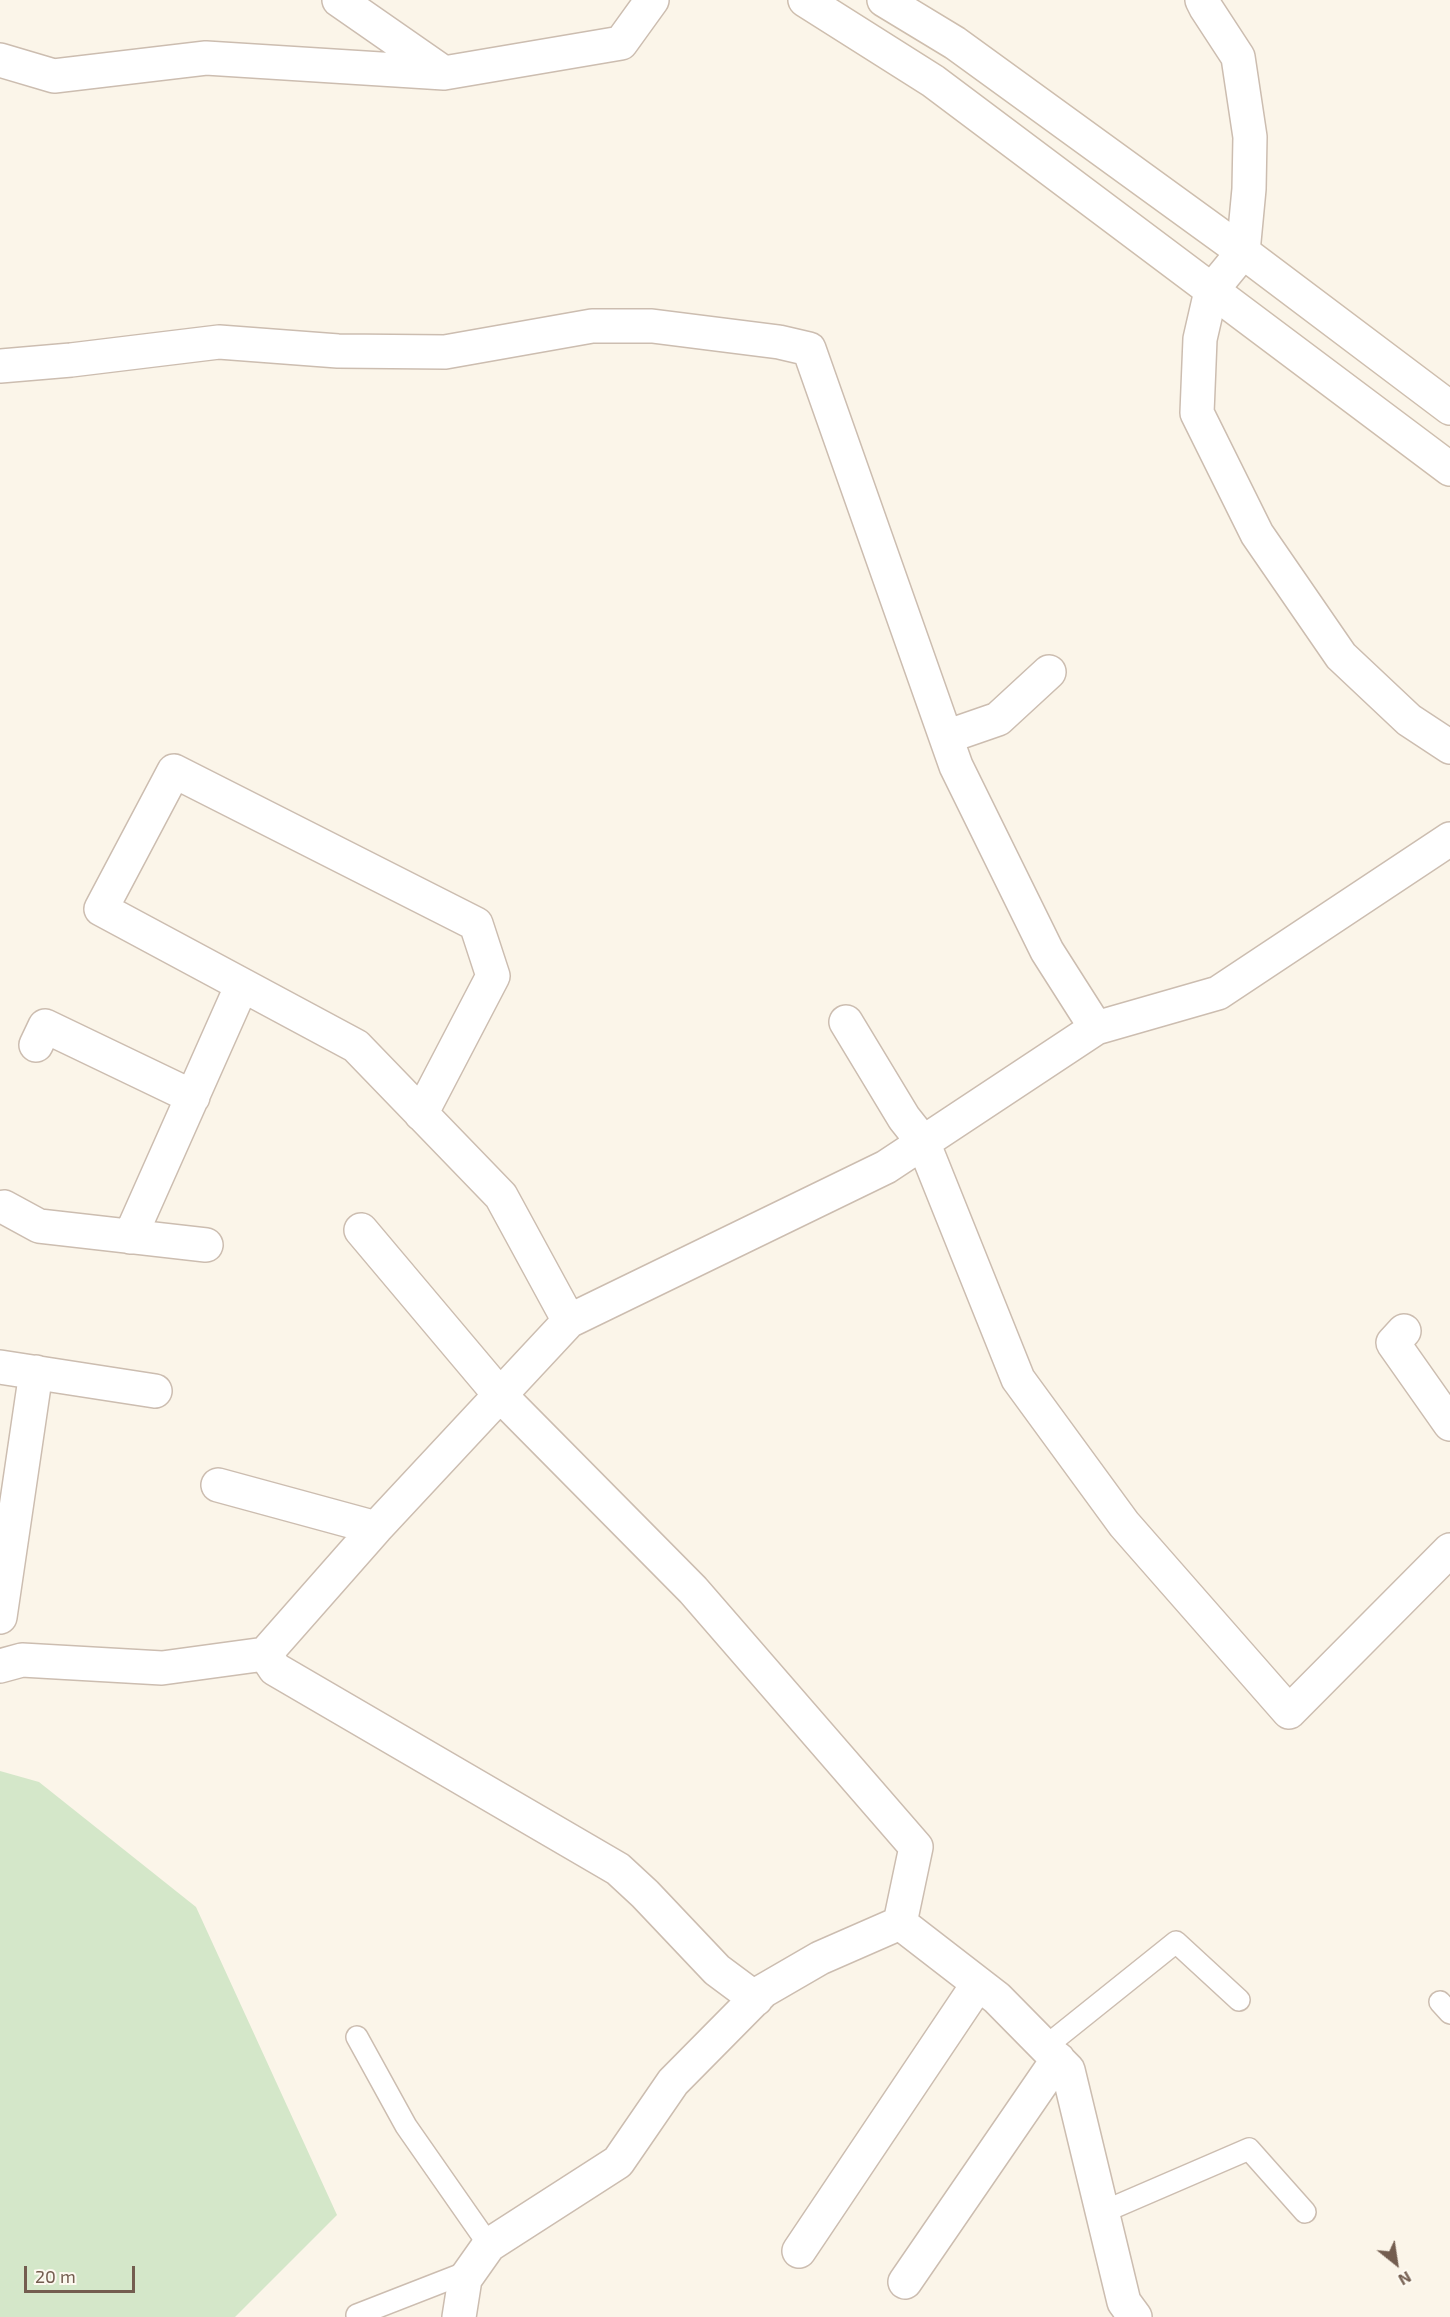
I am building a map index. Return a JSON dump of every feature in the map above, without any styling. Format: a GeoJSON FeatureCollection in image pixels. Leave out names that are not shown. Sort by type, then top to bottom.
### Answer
{"type":"FeatureCollection","features":[{"type":"Feature","properties":{"kind":"street"},"geometry":{"type":"LineString","coordinates":[[339,0],[444,73]]}},
{"type":"Feature","properties":{"kind":"street"},"geometry":{"type":"LineString","coordinates":[[0,60],[54,76],[206,58],[444,73],[621,43],[652,0]]}},
{"type":"Feature","properties":{"kind":"street"},"geometry":{"type":"LineString","coordinates":[[805,0],[933,81],[1450,470]]}},
{"type":"Feature","properties":{"kind":"street"},"geometry":{"type":"LineString","coordinates":[[884,0],[955,43],[1243,252],[1450,408]]}},
{"type":"Feature","properties":{"kind":"street"},"geometry":{"type":"LineString","coordinates":[[1207,3],[1238,57],[1250,137],[1249,189],[1243,252],[1211,291],[1200,339],[1197,413],[1257,534],[1341,656],[1409,720],[1450,747]]}},
{"type":"Feature","properties":{"kind":"street"},"geometry":{"type":"LineString","coordinates":[[0,366],[219,342],[338,351],[445,352],[592,326],[652,326],[778,342],[809,349],[956,766],[1047,951],[1096,1028]]}},
{"type":"Feature","properties":{"kind":"street"},"geometry":{"type":"LineString","coordinates":[[946,737],[998,719],[1049,672]]}},
{"type":"Feature","properties":{"kind":"street"},"geometry":{"type":"LineString","coordinates":[[421,1114],[493,976],[476,924],[174,771],[101,909],[356,1046],[421,1114],[501,1196],[569,1321]]}},
{"type":"Feature","properties":{"kind":"street"},"geometry":{"type":"LineString","coordinates":[[0,1666],[22,1660],[162,1668],[265,1654],[375,1528],[569,1321],[886,1167],[1096,1028],[1218,993],[1450,839]]}},
{"type":"Feature","properties":{"kind":"street"},"geometry":{"type":"LineString","coordinates":[[130,1237],[243,985]]}},
{"type":"Feature","properties":{"kind":"street"},"geometry":{"type":"LineString","coordinates":[[846,1022],[904,1118],[922,1142],[1018,1379],[1124,1524],[1289,1712],[1450,1550]]}},
{"type":"Feature","properties":{"kind":"street"},"geometry":{"type":"LineString","coordinates":[[36,1045],[45,1026],[193,1097]]}},
{"type":"Feature","properties":{"kind":"street"},"geometry":{"type":"LineString","coordinates":[[4,1207],[39,1226],[206,1245]]}},
{"type":"Feature","properties":{"kind":"street"},"geometry":{"type":"LineString","coordinates":[[361,1230],[500,1395],[693,1590],[916,1847],[900,1923]]}},
{"type":"Feature","properties":{"kind":"street"},"geometry":{"type":"LineString","coordinates":[[1404,1331],[1393,1343],[1450,1424]]}},
{"type":"Feature","properties":{"kind":"street"},"geometry":{"type":"LineString","coordinates":[[0,1367],[155,1391]]}},
{"type":"Feature","properties":{"kind":"street"},"geometry":{"type":"LineString","coordinates":[[0,1617],[36,1372]]}},
{"type":"Feature","properties":{"kind":"street"},"geometry":{"type":"LineString","coordinates":[[218,1485],[375,1528]]}},
{"type":"Feature","properties":{"kind":"street"},"geometry":{"type":"LineString","coordinates":[[265,1654],[275,1669],[618,1869],[717,1970],[756,1999]]}},
{"type":"Feature","properties":{"kind":"street"},"geometry":{"type":"LineString","coordinates":[[900,1923],[997,1998],[1068,2070],[1124,2302],[1135,2317]]}},
{"type":"Feature","properties":{"kind":"street"},"geometry":{"type":"LineString","coordinates":[[459,2317],[465,2279],[489,2245],[618,2162],[672,2082],[763,1991],[820,1958],[900,1923]]}},
{"type":"Feature","properties":{"kind":"street"},"geometry":{"type":"LineString","coordinates":[[799,2251],[978,1984]]}},
{"type":"Feature","properties":{"kind":"street"},"geometry":{"type":"LineString","coordinates":[[905,2282],[1052,2053]]}},
{"type":"Feature","properties":{"kind":"lane"},"geometry":{"type":"LineString","coordinates":[[1052,2053],[1176,1942],[1239,2000]]}},
{"type":"Feature","properties":{"kind":"lane"},"geometry":{"type":"LineString","coordinates":[[357,2037],[406,2127],[489,2245]]}},
{"type":"Feature","properties":{"kind":"lane"},"geometry":{"type":"LineString","coordinates":[[1103,2212],[1249,2149],[1305,2212]]}},
{"type":"Feature","properties":{"kind":"lane"},"geometry":{"type":"LineString","coordinates":[[358,2317],[357,2315],[470,2271]]}},
{"type":"Feature","properties":{"kind":"green space"},"geometry":{"type":"Polygon","coordinates":[[[0,1771],[39,1782],[196,1907],[337,2215],[235,2317],[0,2317],[0,1771]]]}}]}
